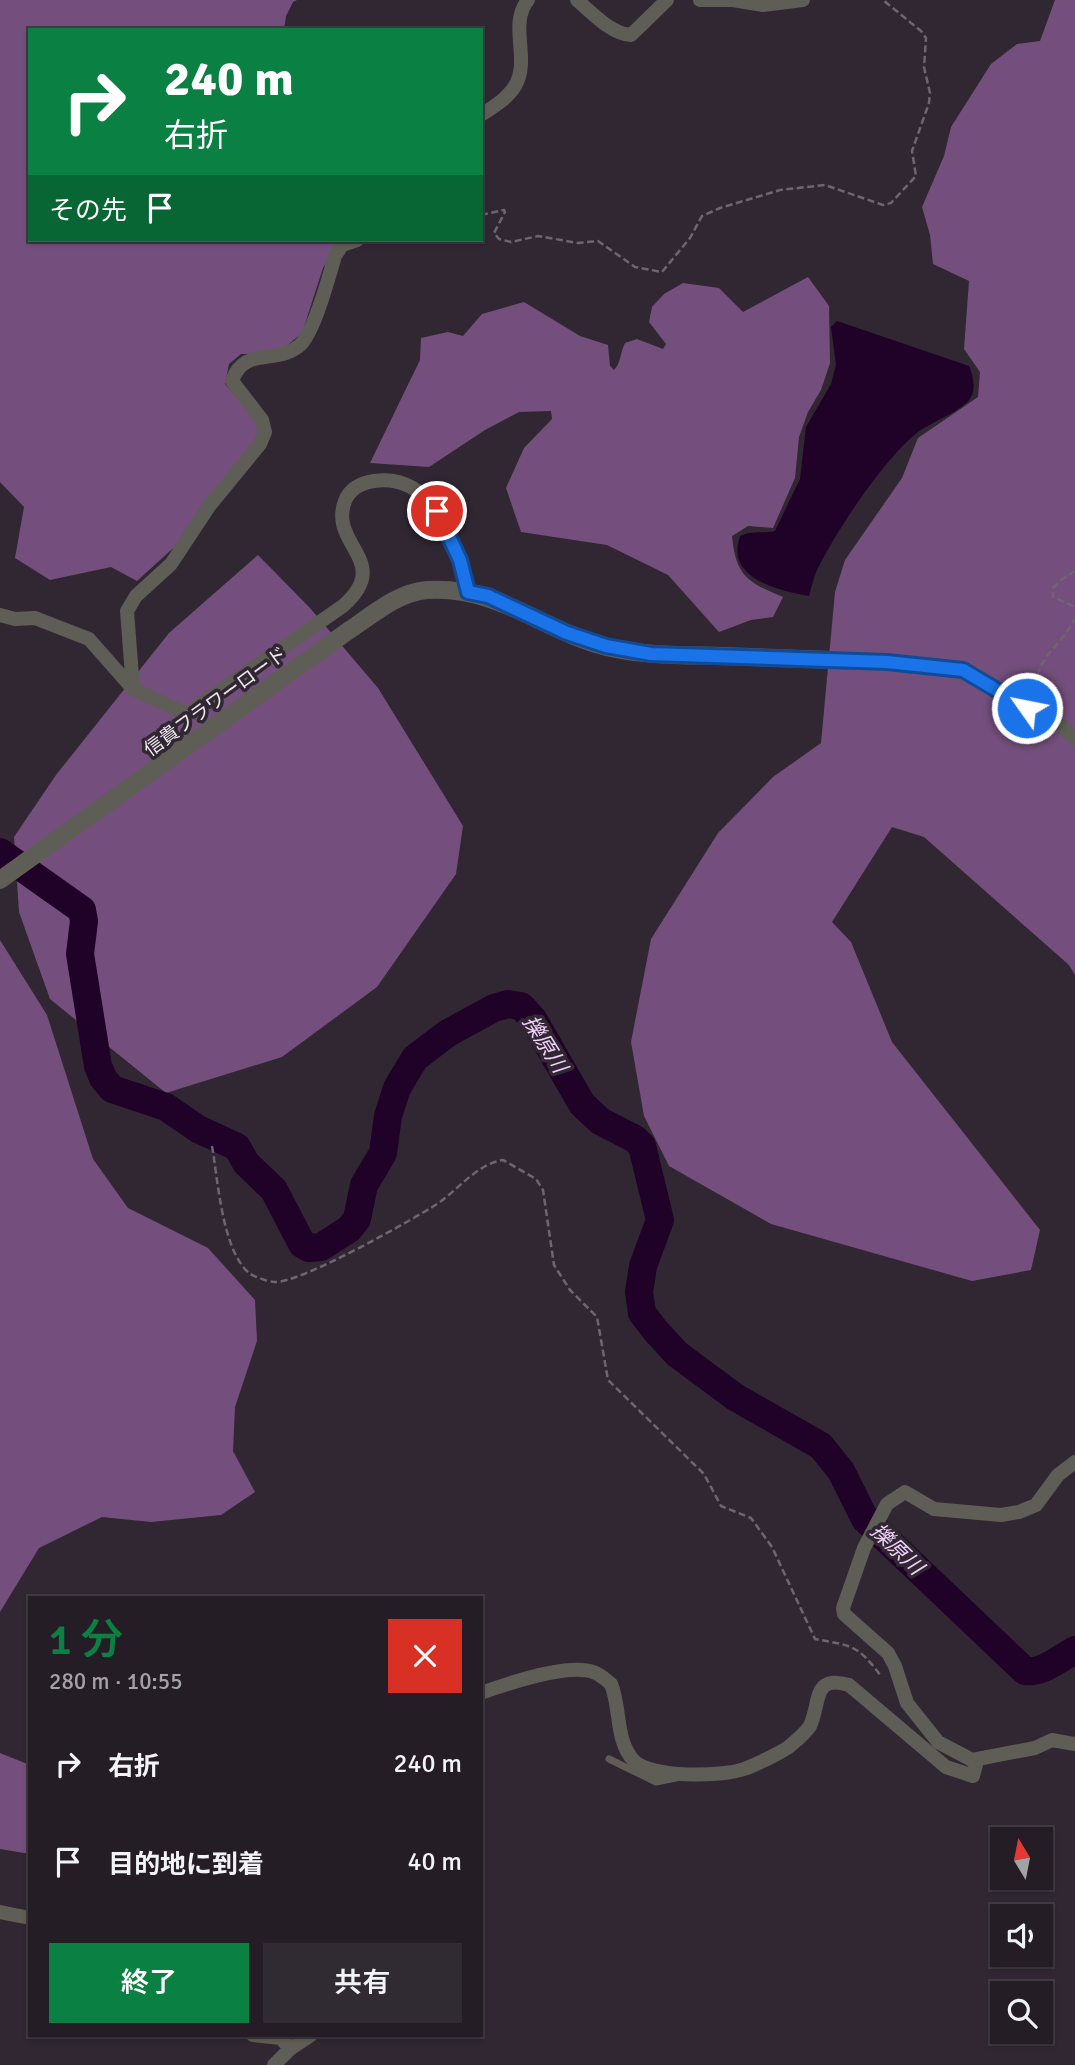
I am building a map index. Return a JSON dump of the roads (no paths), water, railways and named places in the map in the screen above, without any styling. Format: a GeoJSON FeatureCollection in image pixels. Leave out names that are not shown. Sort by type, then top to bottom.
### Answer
{"type":"FeatureCollection","features":[{"type":"Feature","properties":{"kind":"street"},"geometry":{"type":"LineString","coordinates":[[483,114],[505,98],[520,74],[519,24],[521,11],[528,0]]}},
{"type":"Feature","properties":{"kind":"street"},"geometry":{"type":"LineString","coordinates":[[577,0],[624,35],[631,35],[667,0]]}},
{"type":"Feature","properties":{"kind":"street"},"geometry":{"type":"LineString","coordinates":[[700,0],[733,0],[763,5],[803,0]]}},
{"type":"Feature","properties":{"kind":"street"},"geometry":{"type":"LineString","coordinates":[[132,689],[127,611],[136,596],[171,564],[210,505],[260,444],[265,432],[262,420],[232,381],[236,369],[244,362],[285,353],[300,345],[310,332],[335,256],[342,245],[352,242]]}},
{"type":"Feature","properties":{"kind":"street"},"geometry":{"type":"LineString","coordinates":[[0,615],[15,619],[35,618],[89,639],[132,689],[187,714],[358,593],[363,576],[360,554],[345,534],[344,504],[349,491],[364,483],[378,481],[410,487],[424,495],[437,511],[448,531],[468,592]]}},
{"type":"Feature","properties":{"kind":"street","name":"信貴フラワーロード"},"geometry":{"type":"LineString","coordinates":[[0,880],[388,605],[424,590],[468,592],[488,596],[567,633],[606,646],[640,652],[887,662]]}},
{"type":"Feature","properties":{"kind":"street"},"geometry":{"type":"LineString","coordinates":[[887,662],[963,670],[1017,704],[1055,720],[1075,739]]}},
{"type":"Feature","properties":{"kind":"street"},"geometry":{"type":"LineString","coordinates":[[483,1692],[524,1678],[582,1670],[595,1672],[611,1684],[624,1745],[635,1761],[651,1770],[694,1775],[743,1770],[789,1747],[809,1727],[818,1695],[831,1681],[849,1685],[946,1767],[973,1776],[976,1765],[972,1760],[938,1742],[907,1703],[888,1653],[844,1614],[843,1608],[863,1548],[887,1504],[905,1492],[934,1509],[1000,1515],[1018,1513],[1036,1504],[1058,1475],[1075,1462]]}},
{"type":"Feature","properties":{"kind":"street"},"geometry":{"type":"LineString","coordinates":[[972,1760],[1035,1748],[1052,1740],[1075,1744]]}},
{"type":"Feature","properties":{"kind":"street"},"geometry":{"type":"LineString","coordinates":[[0,1912],[28,1918]]}},
{"type":"Feature","properties":{"kind":"street"},"geometry":{"type":"LineString","coordinates":[[272,2037],[281,2038],[290,2049]]}},
{"type":"Feature","properties":{"kind":"street"},"geometry":{"type":"LineString","coordinates":[[274,2065],[290,2049],[308,2037]]}},
{"type":"Feature","properties":{"kind":"lane"},"geometry":{"type":"LineString","coordinates":[[609,1759],[656,1782],[694,1775]]}},
{"type":"Feature","properties":{"kind":"waterway","name":"擽原川"},"geometry":{"type":"LineString","coordinates":[[0,852],[82,910],[84,921],[80,954],[98,1066],[103,1078],[112,1089],[166,1107],[198,1129],[237,1147],[246,1163],[274,1190],[302,1244],[309,1248],[321,1247],[349,1229],[357,1219],[364,1185],[383,1153],[388,1116],[397,1088],[415,1058],[448,1033],[494,1008],[508,1004],[521,1006],[533,1019],[582,1104],[600,1121],[635,1139],[642,1146],[660,1220],[643,1266],[639,1292],[642,1313],[655,1330],[677,1354],[735,1397],[821,1446],[841,1471],[865,1519],[1025,1671],[1044,1668],[1075,1650]]}}]}
